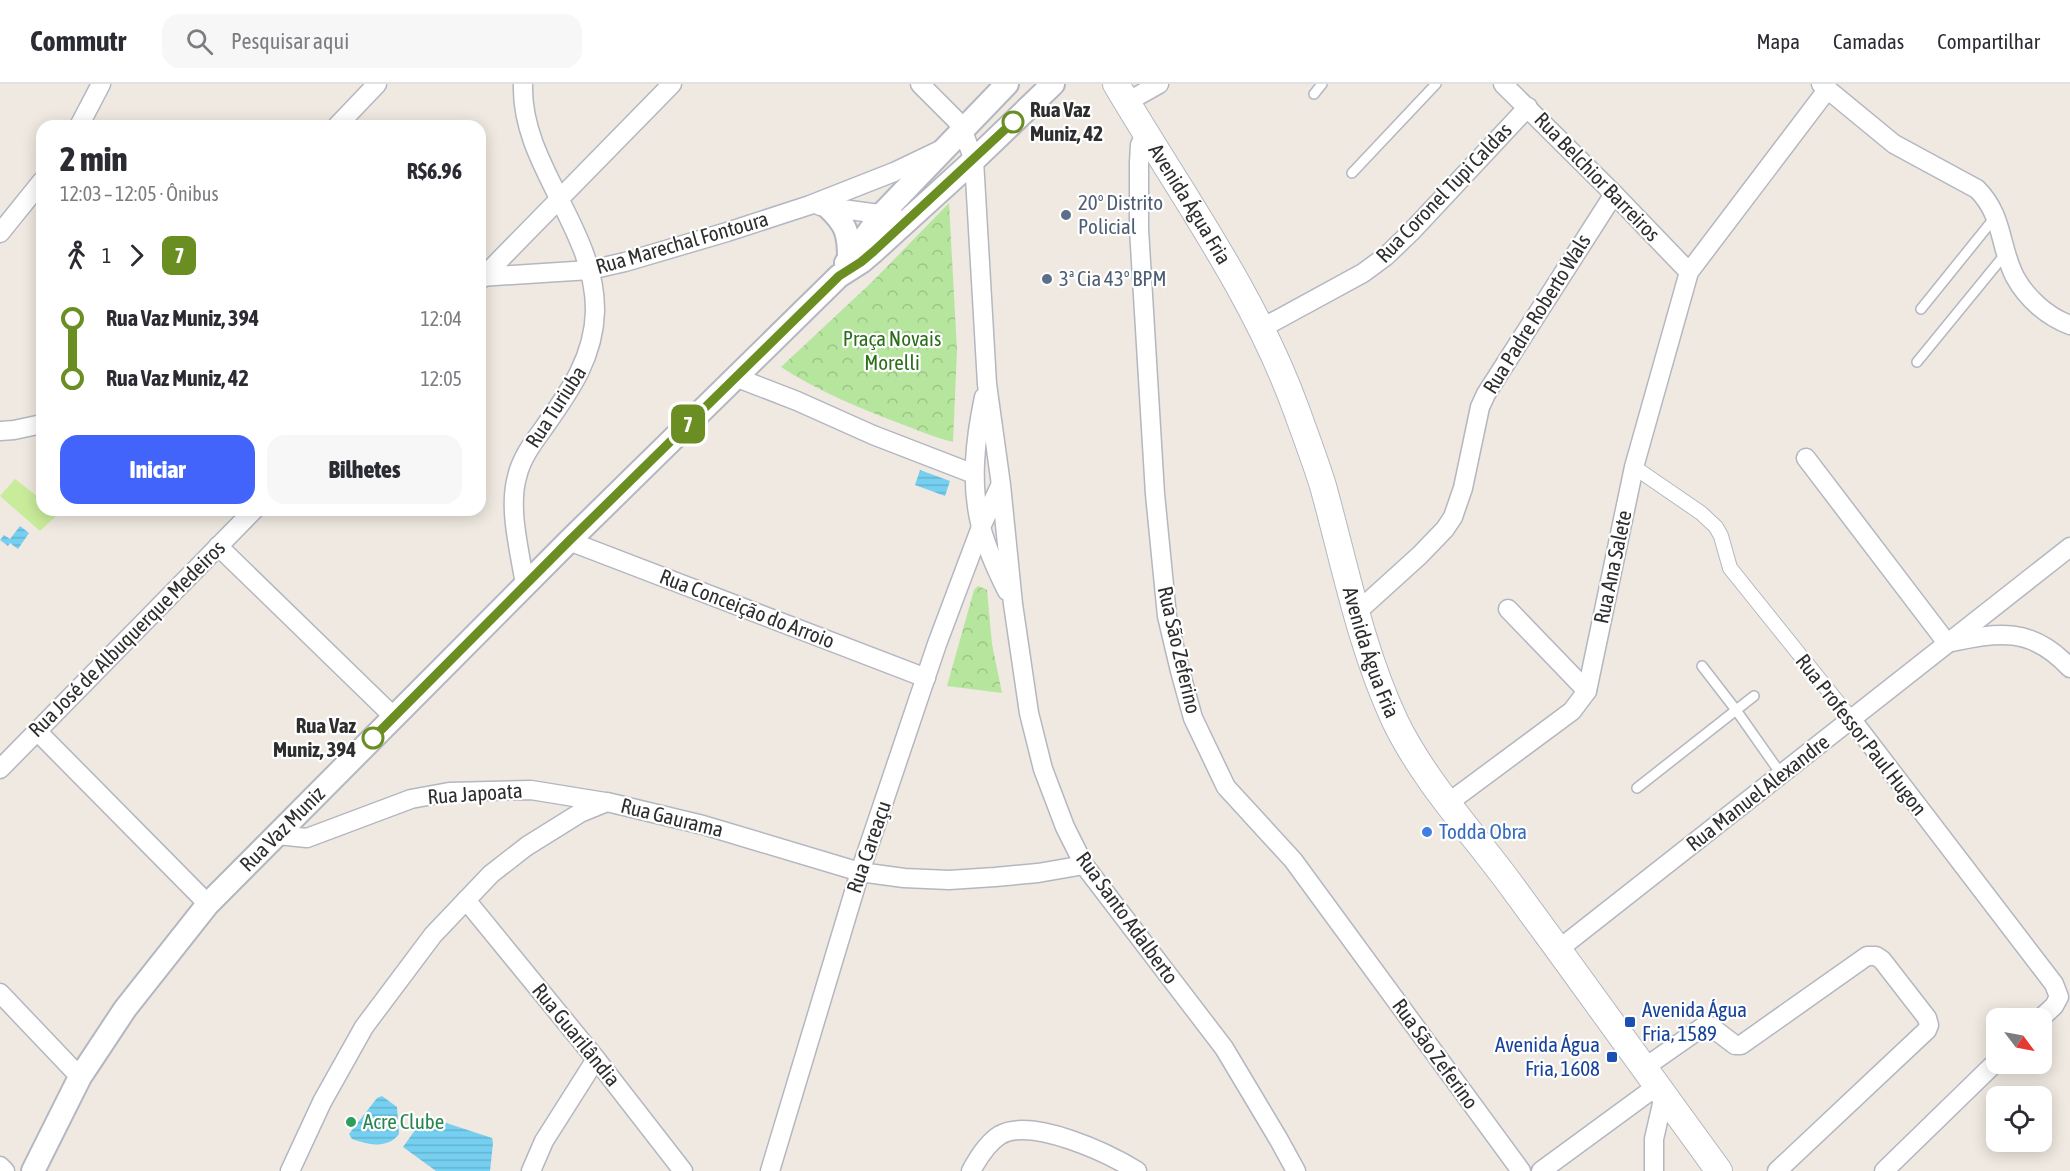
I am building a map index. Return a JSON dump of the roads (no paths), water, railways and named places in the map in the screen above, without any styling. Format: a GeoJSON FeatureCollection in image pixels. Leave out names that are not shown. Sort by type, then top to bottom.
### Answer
{"type":"FeatureCollection","features":[{"type":"Feature","properties":{"kind":"main road","name":"Avenida Água Fria"},"geometry":{"type":"LineString","coordinates":[[1121,93],[1195,209],[1262,328],[1295,406],[1322,482],[1356,613],[1379,683],[1412,751],[1559,949],[1719,1171]]}},
{"type":"Feature","properties":{"kind":"street"},"geometry":{"type":"LineString","coordinates":[[82,120],[100,84]]}},
{"type":"Feature","properties":{"kind":"street"},"geometry":{"type":"LineString","coordinates":[[344,120],[377,84]]}},
{"type":"Feature","properties":{"kind":"street","name":"Rua Turiuba"},"geometry":{"type":"LineString","coordinates":[[523,84],[523,106],[532,141],[590,270],[595,294],[593,337],[586,360],[574,385],[527,451],[519,467],[514,486],[515,526],[525,585]]}},
{"type":"Feature","properties":{"kind":"street"},"geometry":{"type":"LineString","coordinates":[[486,273],[672,84]]}},
{"type":"Feature","properties":{"kind":"street"},"geometry":{"type":"LineString","coordinates":[[920,84],[946,109],[962,129],[974,160],[987,384],[1001,485],[981,527]]}},
{"type":"Feature","properties":{"kind":"street","name":"Rua Vaz Muniz"},"geometry":{"type":"LineString","coordinates":[[33,1171],[80,1077],[125,1009],[208,904],[844,267],[882,214],[1007,84]]}},
{"type":"Feature","properties":{"kind":"street","name":"Rua Vaz Muniz"},"geometry":{"type":"LineString","coordinates":[[844,267],[861,262],[974,160],[1053,84]]}},
{"type":"Feature","properties":{"kind":"street"},"geometry":{"type":"LineString","coordinates":[[1121,93],[1159,84]]}},
{"type":"Feature","properties":{"kind":"street","name":"Rua Belchior Barreiros"},"geometry":{"type":"LineString","coordinates":[[1503,84],[1689,272]]}},
{"type":"Feature","properties":{"kind":"street"},"geometry":{"type":"LineString","coordinates":[[1689,272],[1824,87],[1894,144],[1977,189],[1988,199],[1996,216],[2015,277],[2033,300],[2051,316],[2070,326]]}},
{"type":"Feature","properties":{"kind":"street","name":"Rua Coronel Tupi Caldas"},"geometry":{"type":"LineString","coordinates":[[1262,328],[1363,273],[1386,256],[1426,217],[1528,107]]}},
{"type":"Feature","properties":{"kind":"street","name":"Rua São Zeferino"},"geometry":{"type":"LineString","coordinates":[[1146,132],[1140,145],[1139,229],[1156,505],[1167,616],[1193,718],[1226,787],[1293,860],[1521,1171]]}},
{"type":"Feature","properties":{"kind":"street","name":"Rua Marechal Fontoura"},"geometry":{"type":"LineString","coordinates":[[486,278],[590,270],[625,262],[819,206],[944,149]]}},
{"type":"Feature","properties":{"kind":"street"},"geometry":{"type":"LineString","coordinates":[[0,233],[36,188]]}},
{"type":"Feature","properties":{"kind":"street","name":"Rua Padre Roberto Wals"},"geometry":{"type":"LineString","coordinates":[[1356,613],[1420,555],[1454,517],[1480,406],[1614,194]]}},
{"type":"Feature","properties":{"kind":"street"},"geometry":{"type":"LineString","coordinates":[[819,206],[844,224],[849,239],[844,267]]}},
{"type":"Feature","properties":{"kind":"street","name":"Rua Marechal Fontoura"},"geometry":{"type":"LineString","coordinates":[[819,206],[882,214]]}},
{"type":"Feature","properties":{"kind":"street"},"geometry":{"type":"LineString","coordinates":[[882,214],[908,218]]}},
{"type":"Feature","properties":{"kind":"street","name":"Rua Ana Salete"},"geometry":{"type":"LineString","coordinates":[[1448,802],[1572,711],[1587,691],[1634,467],[1689,272]]}},
{"type":"Feature","properties":{"kind":"street"},"geometry":{"type":"LineString","coordinates":[[735,377],[797,401],[873,435],[974,474]]}},
{"type":"Feature","properties":{"kind":"street"},"geometry":{"type":"LineString","coordinates":[[981,527],[974,474],[978,426],[987,384]]}},
{"type":"Feature","properties":{"kind":"street"},"geometry":{"type":"LineString","coordinates":[[0,431],[36,425]]}},
{"type":"Feature","properties":{"kind":"street"},"geometry":{"type":"LineString","coordinates":[[1806,458],[1947,643],[2007,634],[2027,638],[2056,654],[2070,668]]}},
{"type":"Feature","properties":{"kind":"street","name":"Rua Professor Paul Hugon"},"geometry":{"type":"LineString","coordinates":[[1634,467],[1701,513],[1716,527],[1721,536],[1730,568],[1851,720],[2054,984],[2059,998],[2052,1008]]}},
{"type":"Feature","properties":{"kind":"street","name":"Rua Santo Adalberto"},"geometry":{"type":"LineString","coordinates":[[1001,485],[1013,604],[1029,713],[1043,769],[1065,827],[1084,865],[1224,1048],[1296,1171]]}},
{"type":"Feature","properties":{"kind":"street","name":"Rua José de Albuquerque Medeiros"},"geometry":{"type":"LineString","coordinates":[[0,768],[248,516]]}},
{"type":"Feature","properties":{"kind":"street","name":"Rua Santo Adalberto"},"geometry":{"type":"LineString","coordinates":[[981,527],[1013,604]]}},
{"type":"Feature","properties":{"kind":"street","name":"Rua Careaçu"},"geometry":{"type":"LineString","coordinates":[[770,1171],[860,872],[926,678],[981,527]]}},
{"type":"Feature","properties":{"kind":"street","name":"Rua Conceição do Arroio"},"geometry":{"type":"LineString","coordinates":[[569,541],[926,678]]}},
{"type":"Feature","properties":{"kind":"street"},"geometry":{"type":"LineString","coordinates":[[219,546],[394,717]]}},
{"type":"Feature","properties":{"kind":"street","name":"Rua Manuel Alexandre"},"geometry":{"type":"LineString","coordinates":[[1559,949],[2070,548]]}},
{"type":"Feature","properties":{"kind":"street"},"geometry":{"type":"LineString","coordinates":[[1508,609],[1587,691]]}},
{"type":"Feature","properties":{"kind":"street"},"geometry":{"type":"LineString","coordinates":[[37,731],[208,904]]}},
{"type":"Feature","properties":{"kind":"street","name":"Rua Japoata"},"geometry":{"type":"LineString","coordinates":[[277,835],[308,838],[411,799],[449,792],[531,790],[607,802]]}},
{"type":"Feature","properties":{"kind":"street","name":"Rua Gaurama"},"geometry":{"type":"LineString","coordinates":[[290,1171],[322,1102],[364,1028],[433,935],[491,874],[527,846],[580,813],[607,802],[703,825],[860,872],[904,878],[949,880],[1038,873],[1084,865]]}},
{"type":"Feature","properties":{"kind":"street","name":"Rua Guarilândia"},"geometry":{"type":"LineString","coordinates":[[466,900],[596,1059],[683,1171]]}},
{"type":"Feature","properties":{"kind":"street"},"geometry":{"type":"LineString","coordinates":[[1541,1171],[1655,1083],[1704,1026],[1710,1026],[1735,1045],[1741,1045],[1867,956],[1876,956],[1882,960],[1927,1018],[1929,1024],[1927,1030],[1777,1171]]}},
{"type":"Feature","properties":{"kind":"street"},"geometry":{"type":"LineString","coordinates":[[0,993],[80,1077]]}},
{"type":"Feature","properties":{"kind":"street"},"geometry":{"type":"LineString","coordinates":[[531,1171],[544,1141],[596,1059]]}},
{"type":"Feature","properties":{"kind":"street"},"geometry":{"type":"LineString","coordinates":[[1884,1171],[1986,1072]]}},
{"type":"Feature","properties":{"kind":"street"},"geometry":{"type":"LineString","coordinates":[[1654,1171],[1655,1083]]}},
{"type":"Feature","properties":{"kind":"street"},"geometry":{"type":"LineString","coordinates":[[971,1171],[983,1152],[1000,1135],[1021,1129],[1045,1131],[1137,1171]]}},
{"type":"Feature","properties":{"kind":"street"},"geometry":{"type":"LineString","coordinates":[[0,1166],[5,1171]]}},
{"type":"Feature","properties":{"kind":"lane"},"geometry":{"type":"LineString","coordinates":[[1314,94],[1322,84]]}},
{"type":"Feature","properties":{"kind":"lane"},"geometry":{"type":"LineString","coordinates":[[1352,173],[1436,84]]}},
{"type":"Feature","properties":{"kind":"lane"},"geometry":{"type":"LineString","coordinates":[[1921,309],[1996,216]]}},
{"type":"Feature","properties":{"kind":"lane"},"geometry":{"type":"LineString","coordinates":[[1917,362],[2007,252]]}},
{"type":"Feature","properties":{"kind":"lane"},"geometry":{"type":"LineString","coordinates":[[1702,666],[1781,774]]}},
{"type":"Feature","properties":{"kind":"lane"},"geometry":{"type":"LineString","coordinates":[[1637,788],[1754,696]]}},
{"type":"Feature","properties":{"kind":"water"},"geometry":{"type":"Polygon","coordinates":[[[920,470],[950,481],[945,496],[915,485],[920,470]]]}},
{"type":"Feature","properties":{"kind":"water"},"geometry":{"type":"Polygon","coordinates":[[[20,526],[29,533],[18,549],[0,540],[4,535],[10,539],[20,526]]]}},
{"type":"Feature","properties":{"kind":"water"},"geometry":{"type":"Polygon","coordinates":[[[382,1096],[397,1107],[399,1134],[384,1144],[371,1144],[352,1139],[349,1134],[377,1098],[382,1096]]]}},
{"type":"Feature","properties":{"kind":"water"},"geometry":{"type":"Polygon","coordinates":[[[428,1117],[492,1138],[490,1171],[436,1171],[403,1147],[423,1119],[428,1117]]]}},
{"type":"Feature","properties":{"kind":"place","name":"Rua Vaz Muniz, 42"},"geometry":{"type":"Point","coordinates":[1013,122]}},
{"type":"Feature","properties":{"kind":"place","name":"20º Distrito Policial"},"geometry":{"type":"Point","coordinates":[1066,215]}},
{"type":"Feature","properties":{"kind":"place","name":"3ª Cia 43º BPM"},"geometry":{"type":"Point","coordinates":[1047,279]}},
{"type":"Feature","properties":{"kind":"place","name":"Rua Vaz Muniz, 394"},"geometry":{"type":"Point","coordinates":[373,738]}},
{"type":"Feature","properties":{"kind":"place","name":"Todda Obra"},"geometry":{"type":"Point","coordinates":[1427,832]}},
{"type":"Feature","properties":{"kind":"place","name":"Avenida Água Fria, 1589"},"geometry":{"type":"Point","coordinates":[1630,1022]}},
{"type":"Feature","properties":{"kind":"place","name":"Avenida Água Fria, 1608"},"geometry":{"type":"Point","coordinates":[1612,1057]}},
{"type":"Feature","properties":{"kind":"place","name":"Acre Clube"},"geometry":{"type":"Point","coordinates":[351,1122]}},
{"type":"Feature","properties":{"kind":"park label","name":"Praça Novais Morelli"},"geometry":{"type":"Point","coordinates":[892,351]}}]}
